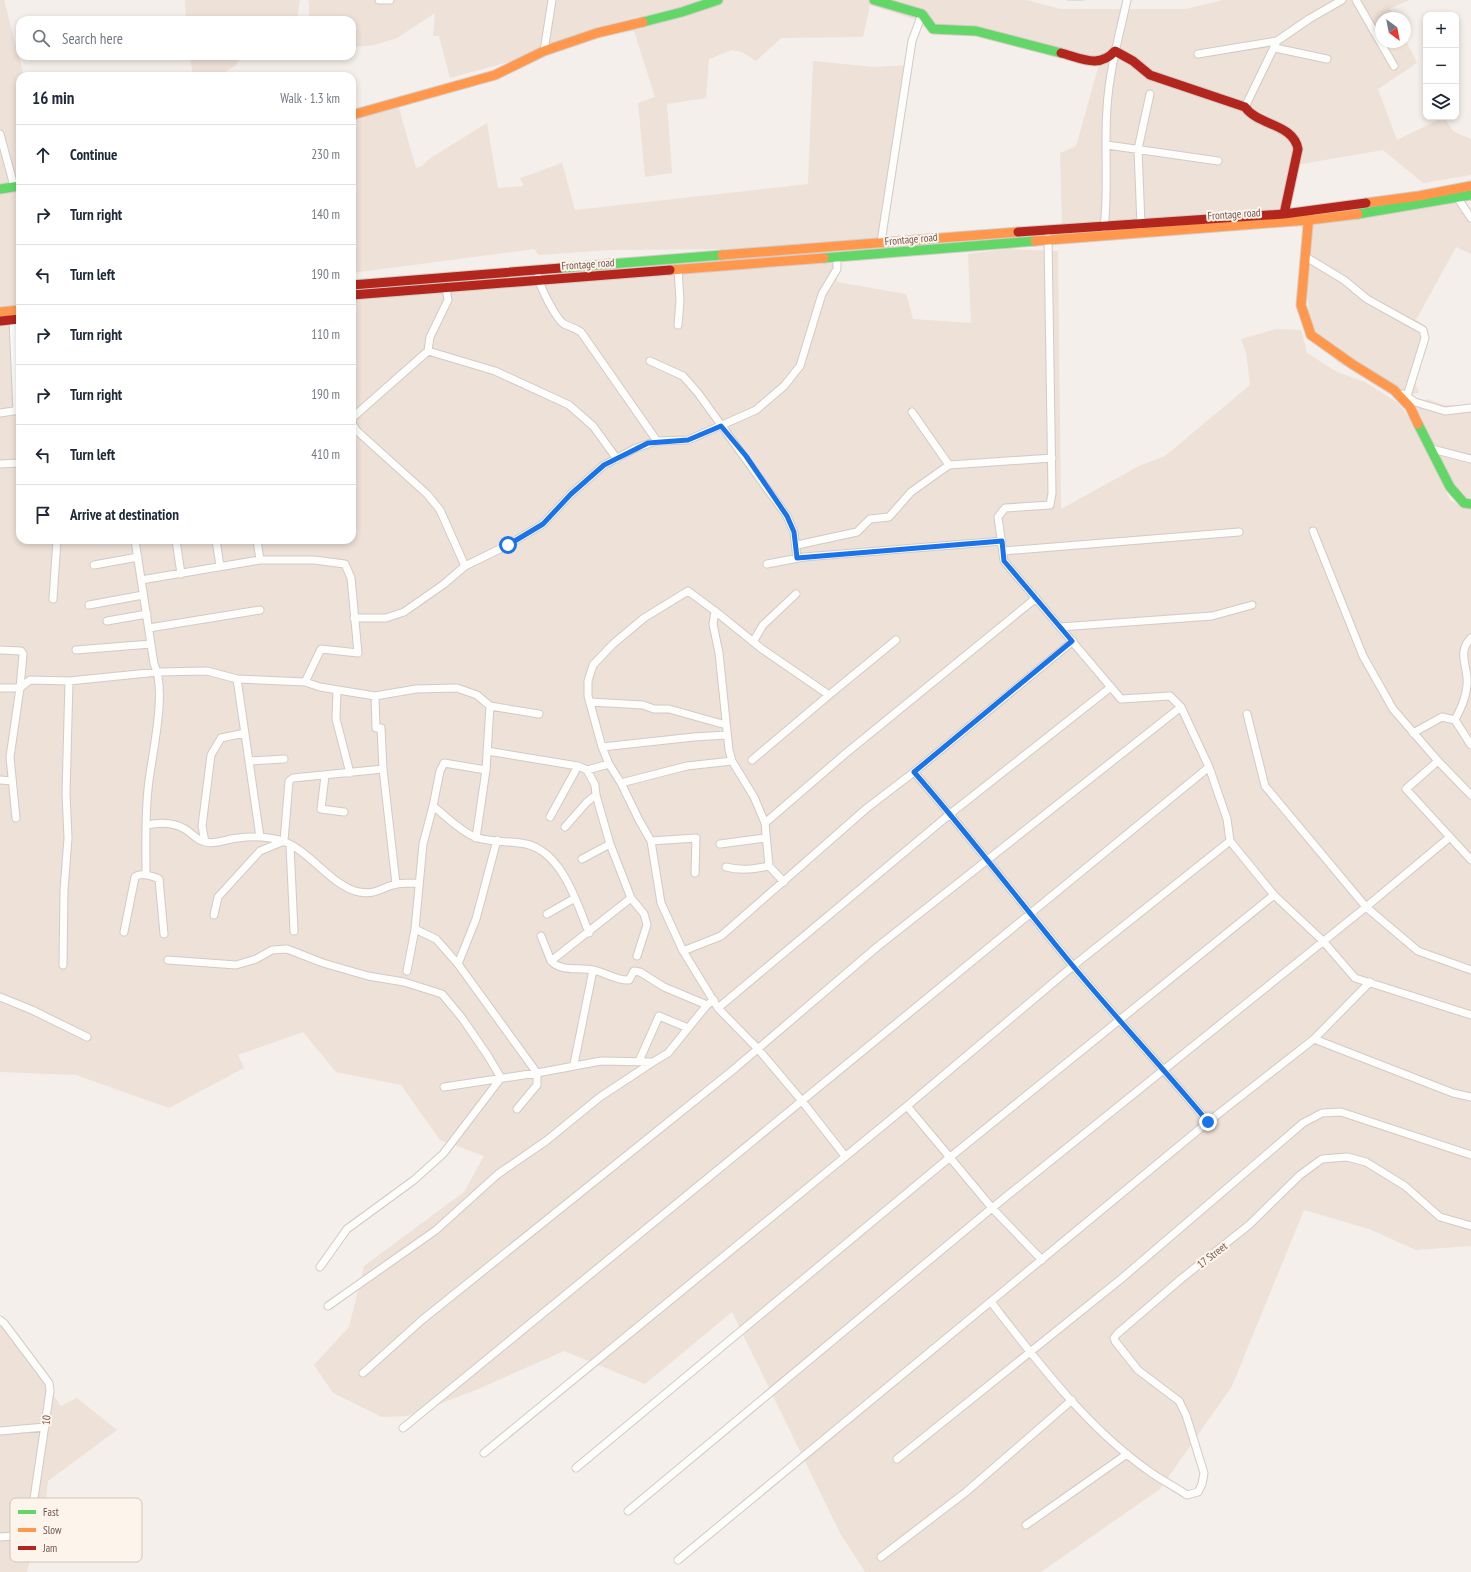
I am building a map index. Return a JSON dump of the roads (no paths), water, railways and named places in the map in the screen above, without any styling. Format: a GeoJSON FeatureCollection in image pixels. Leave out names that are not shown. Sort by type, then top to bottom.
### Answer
{"type":"FeatureCollection","features":[{"type":"Feature","properties":{"kind":"main road"},"geometry":{"type":"LineString","coordinates":[[356,114],[495,75],[544,51],[597,33],[682,12],[718,0]]}},
{"type":"Feature","properties":{"kind":"main road"},"geometry":{"type":"LineString","coordinates":[[874,0],[922,14],[933,29],[976,31],[1097,62],[1108,59],[1115,51],[1133,61],[1150,75],[1245,107],[1250,115],[1256,119],[1277,125],[1297,144],[1298,150],[1284,214]]}},
{"type":"Feature","properties":{"kind":"main road"},"geometry":{"type":"LineString","coordinates":[[0,190],[16,186]]}},
{"type":"Feature","properties":{"kind":"main road"},"geometry":{"type":"LineString","coordinates":[[1455,194],[1471,186]]}},
{"type":"Feature","properties":{"kind":"main road","name":"Frontage road"},"geometry":{"type":"LineString","coordinates":[[356,295],[446,288],[537,276],[678,270],[837,257],[1048,235],[1377,212],[1455,194],[1471,195]]}},
{"type":"Feature","properties":{"kind":"main road"},"geometry":{"type":"LineString","coordinates":[[356,285],[537,276],[881,242],[1048,235],[1104,228],[1284,214],[1309,216],[1301,305],[1311,335],[1352,364],[1394,390],[1410,407],[1450,487],[1464,503],[1471,504]]}},
{"type":"Feature","properties":{"kind":"main road"},"geometry":{"type":"LineString","coordinates":[[0,312],[16,310]]}},
{"type":"Feature","properties":{"kind":"main road"},"geometry":{"type":"LineString","coordinates":[[0,321],[16,320]]}},
{"type":"Feature","properties":{"kind":"street"},"geometry":{"type":"LineString","coordinates":[[379,0],[390,0]]}},
{"type":"Feature","properties":{"kind":"street"},"geometry":{"type":"LineString","coordinates":[[544,51],[552,0]]}},
{"type":"Feature","properties":{"kind":"street"},"geometry":{"type":"LineString","coordinates":[[1104,228],[1107,206],[1107,108],[1115,51],[1127,0]]}},
{"type":"Feature","properties":{"kind":"street"},"geometry":{"type":"LineString","coordinates":[[1245,107],[1276,45],[1342,0]]}},
{"type":"Feature","properties":{"kind":"street"},"geometry":{"type":"LineString","coordinates":[[1356,0],[1394,66]]}},
{"type":"Feature","properties":{"kind":"street"},"geometry":{"type":"LineString","coordinates":[[881,242],[912,41],[922,14]]}},
{"type":"Feature","properties":{"kind":"street"},"geometry":{"type":"LineString","coordinates":[[1198,54],[1276,45],[1327,59]]}},
{"type":"Feature","properties":{"kind":"street"},"geometry":{"type":"LineString","coordinates":[[1141,225],[1138,150],[1150,94]]}},
{"type":"Feature","properties":{"kind":"street"},"geometry":{"type":"LineString","coordinates":[[0,134],[16,183]]}},
{"type":"Feature","properties":{"kind":"street"},"geometry":{"type":"LineString","coordinates":[[1107,145],[1218,161]]}},
{"type":"Feature","properties":{"kind":"street"},"geometry":{"type":"LineString","coordinates":[[1455,194],[1471,218]]}},
{"type":"Feature","properties":{"kind":"street"},"geometry":{"type":"LineString","coordinates":[[1048,235],[1052,493],[1050,504],[1004,508],[998,517],[1004,561],[1121,698],[1170,696],[1181,707],[1209,767],[1227,820],[1230,841],[1274,895],[1323,941],[1355,978],[1471,1015]]}},
{"type":"Feature","properties":{"kind":"street"},"geometry":{"type":"LineString","coordinates":[[354,618],[386,618],[404,612],[439,588],[465,566],[508,545],[543,524],[571,494],[604,465],[636,448],[657,441],[688,440],[756,410],[784,386],[800,366],[822,294],[837,270],[837,257]]}},
{"type":"Feature","properties":{"kind":"street"},"geometry":{"type":"LineString","coordinates":[[1306,257],[1344,280],[1367,299],[1423,330],[1425,338],[1408,396]]}},
{"type":"Feature","properties":{"kind":"street"},"geometry":{"type":"LineString","coordinates":[[678,270],[680,301],[678,325]]}},
{"type":"Feature","properties":{"kind":"street"},"geometry":{"type":"LineString","coordinates":[[537,276],[563,324],[572,326],[581,332],[657,441]]}},
{"type":"Feature","properties":{"kind":"street"},"geometry":{"type":"LineString","coordinates":[[356,414],[428,351],[430,337],[448,300],[446,288]]}},
{"type":"Feature","properties":{"kind":"street"},"geometry":{"type":"LineString","coordinates":[[428,351],[495,371],[569,405],[593,426],[617,459]]}},
{"type":"Feature","properties":{"kind":"street"},"geometry":{"type":"LineString","coordinates":[[650,361],[683,376],[698,393],[721,426],[746,456],[787,516],[794,532],[797,545],[797,558]]}},
{"type":"Feature","properties":{"kind":"street"},"geometry":{"type":"LineString","coordinates":[[1394,390],[1408,396],[1415,402],[1445,411],[1471,408]]}},
{"type":"Feature","properties":{"kind":"street"},"geometry":{"type":"LineString","coordinates":[[0,413],[16,410]]}},
{"type":"Feature","properties":{"kind":"street"},"geometry":{"type":"LineString","coordinates":[[912,412],[949,465]]}},
{"type":"Feature","properties":{"kind":"street"},"geometry":{"type":"LineString","coordinates":[[356,429],[428,494],[440,510],[465,566]]}},
{"type":"Feature","properties":{"kind":"street"},"geometry":{"type":"LineString","coordinates":[[1432,449],[1471,460]]}},
{"type":"Feature","properties":{"kind":"street"},"geometry":{"type":"LineString","coordinates":[[797,545],[857,532],[870,519],[890,517],[911,492],[949,465],[1052,458]]}},
{"type":"Feature","properties":{"kind":"street"},"geometry":{"type":"LineString","coordinates":[[0,464],[16,464]]}},
{"type":"Feature","properties":{"kind":"street"},"geometry":{"type":"LineString","coordinates":[[1313,531],[1363,656],[1393,708],[1438,761],[1471,795]]}},
{"type":"Feature","properties":{"kind":"street"},"geometry":{"type":"LineString","coordinates":[[1003,551],[1239,532]]}},
{"type":"Feature","properties":{"kind":"street"},"geometry":{"type":"LineString","coordinates":[[767,564],[797,558],[1002,541]]}},
{"type":"Feature","properties":{"kind":"street"},"geometry":{"type":"LineString","coordinates":[[53,599],[58,544]]}},
{"type":"Feature","properties":{"kind":"street"},"geometry":{"type":"LineString","coordinates":[[136,544],[154,664],[158,672],[160,701],[148,788],[146,875]]}},
{"type":"Feature","properties":{"kind":"street"},"geometry":{"type":"LineString","coordinates":[[177,544],[181,574]]}},
{"type":"Feature","properties":{"kind":"street"},"geometry":{"type":"LineString","coordinates":[[217,544],[220,566]]}},
{"type":"Feature","properties":{"kind":"street"},"geometry":{"type":"LineString","coordinates":[[258,544],[260,560]]}},
{"type":"Feature","properties":{"kind":"street"},"geometry":{"type":"LineString","coordinates":[[94,565],[138,557]]}},
{"type":"Feature","properties":{"kind":"street"},"geometry":{"type":"LineString","coordinates":[[141,580],[260,560],[314,560],[345,564],[351,578],[358,653],[321,649],[305,682]]}},
{"type":"Feature","properties":{"kind":"street"},"geometry":{"type":"LineString","coordinates":[[829,695],[753,642],[688,591],[644,618],[613,644],[593,665],[588,681],[588,696],[602,747],[609,764],[621,783],[639,820],[652,841],[661,903],[683,951],[718,1008],[758,1049],[802,1101],[845,1156]]}},
{"type":"Feature","properties":{"kind":"street"},"geometry":{"type":"LineString","coordinates":[[753,642],[763,625],[796,594]]}},
{"type":"Feature","properties":{"kind":"street"},"geometry":{"type":"LineString","coordinates":[[89,605],[144,595]]}},
{"type":"Feature","properties":{"kind":"street"},"geometry":{"type":"LineString","coordinates":[[765,823],[790,800],[1036,598]]}},
{"type":"Feature","properties":{"kind":"street"},"geometry":{"type":"LineString","coordinates":[[1060,627],[1212,616],[1252,605]]}},
{"type":"Feature","properties":{"kind":"street"},"geometry":{"type":"LineString","coordinates":[[149,628],[260,610]]}},
{"type":"Feature","properties":{"kind":"street"},"geometry":{"type":"LineString","coordinates":[[715,611],[713,624],[719,653],[727,735],[732,761],[754,797],[765,823],[765,838],[769,866],[784,882]]}},
{"type":"Feature","properties":{"kind":"street"},"geometry":{"type":"LineString","coordinates":[[107,621],[146,614]]}},
{"type":"Feature","properties":{"kind":"street"},"geometry":{"type":"LineString","coordinates":[[1455,720],[1465,700],[1468,683],[1463,656],[1465,644],[1471,638]]}},
{"type":"Feature","properties":{"kind":"street"},"geometry":{"type":"LineString","coordinates":[[752,760],[896,640]]}},
{"type":"Feature","properties":{"kind":"street"},"geometry":{"type":"LineString","coordinates":[[683,951],[721,936],[784,882],[834,836],[1072,641]]}},
{"type":"Feature","properties":{"kind":"street"},"geometry":{"type":"LineString","coordinates":[[76,650],[151,644]]}},
{"type":"Feature","properties":{"kind":"street"},"geometry":{"type":"LineString","coordinates":[[0,650],[22,652],[20,688],[10,757],[16,818]]}},
{"type":"Feature","properties":{"kind":"street"},"geometry":{"type":"LineString","coordinates":[[0,688],[20,688],[30,680],[69,681],[158,672],[206,670],[236,678],[305,682],[320,687],[375,696],[416,689],[458,688],[477,694],[490,706],[539,714]]}},
{"type":"Feature","properties":{"kind":"street"},"geometry":{"type":"LineString","coordinates":[[236,678],[260,837]]}},
{"type":"Feature","properties":{"kind":"street"},"geometry":{"type":"LineString","coordinates":[[63,965],[64,890],[68,838],[66,793],[69,681]]}},
{"type":"Feature","properties":{"kind":"street"},"geometry":{"type":"LineString","coordinates":[[718,1008],[950,814],[1111,687]]}},
{"type":"Feature","properties":{"kind":"street"},"geometry":{"type":"LineString","coordinates":[[337,690],[336,719],[350,773]]}},
{"type":"Feature","properties":{"kind":"street"},"geometry":{"type":"LineString","coordinates":[[375,696],[376,728],[381,728],[383,770],[396,884]]}},
{"type":"Feature","properties":{"kind":"street"},"geometry":{"type":"LineString","coordinates":[[590,702],[643,705],[654,709],[669,709],[726,725]]}},
{"type":"Feature","properties":{"kind":"street"},"geometry":{"type":"LineString","coordinates":[[476,838],[486,770],[490,706]]}},
{"type":"Feature","properties":{"kind":"street"},"geometry":{"type":"LineString","coordinates":[[363,1373],[422,1320],[758,1049],[877,947],[1181,707]]}},
{"type":"Feature","properties":{"kind":"street"},"geometry":{"type":"LineString","coordinates":[[1248,714],[1265,786],[1366,907],[1418,951],[1471,970]]}},
{"type":"Feature","properties":{"kind":"street"},"geometry":{"type":"LineString","coordinates":[[1413,733],[1442,717],[1455,720],[1471,745]]}},
{"type":"Feature","properties":{"kind":"street"},"geometry":{"type":"LineString","coordinates":[[205,842],[202,826],[211,755],[221,738],[245,733]]}},
{"type":"Feature","properties":{"kind":"street"},"geometry":{"type":"LineString","coordinates":[[602,747],[727,735]]}},
{"type":"Feature","properties":{"kind":"street"},"geometry":{"type":"LineString","coordinates":[[487,751],[578,766],[586,770],[595,785],[596,794],[610,844],[631,898],[644,914],[647,924],[637,956]]}},
{"type":"Feature","properties":{"kind":"street"},"geometry":{"type":"LineString","coordinates":[[249,760],[284,759]]}},
{"type":"Feature","properties":{"kind":"street"},"geometry":{"type":"LineString","coordinates":[[621,783],[687,766],[732,761]]}},
{"type":"Feature","properties":{"kind":"street"},"geometry":{"type":"LineString","coordinates":[[1438,761],[1406,789],[1471,860]]}},
{"type":"Feature","properties":{"kind":"street"},"geometry":{"type":"LineString","coordinates":[[407,971],[415,929],[418,883],[423,844],[440,771],[444,763],[486,770]]}},
{"type":"Feature","properties":{"kind":"street"},"geometry":{"type":"LineString","coordinates":[[586,770],[609,764]]}},
{"type":"Feature","properties":{"kind":"street"},"geometry":{"type":"LineString","coordinates":[[550,817],[578,766]]}},
{"type":"Feature","properties":{"kind":"street"},"geometry":{"type":"LineString","coordinates":[[403,1428],[1030,912],[1209,767]]}},
{"type":"Feature","properties":{"kind":"street"},"geometry":{"type":"LineString","coordinates":[[284,841],[290,779],[383,770]]}},
{"type":"Feature","properties":{"kind":"street"},"geometry":{"type":"LineString","coordinates":[[914,772],[1074,966],[1120,1020],[1165,1069],[1208,1122]]}},
{"type":"Feature","properties":{"kind":"street"},"geometry":{"type":"LineString","coordinates":[[325,776],[321,809],[344,812]]}},
{"type":"Feature","properties":{"kind":"street"},"geometry":{"type":"LineString","coordinates":[[0,780],[12,781]]}},
{"type":"Feature","properties":{"kind":"street"},"geometry":{"type":"LineString","coordinates":[[565,827],[596,794]]}},
{"type":"Feature","properties":{"kind":"street"},"geometry":{"type":"LineString","coordinates":[[433,806],[476,838],[529,844],[547,854],[555,862],[575,898],[589,933]]}},
{"type":"Feature","properties":{"kind":"street"},"geometry":{"type":"LineString","coordinates":[[147,825],[161,821],[185,829],[194,838],[217,844],[237,838],[260,837],[284,841],[311,858],[339,883],[358,892],[378,892],[396,884],[418,883]]}},
{"type":"Feature","properties":{"kind":"street"},"geometry":{"type":"LineString","coordinates":[[628,1511],[992,1208],[1366,907],[1450,837]]}},
{"type":"Feature","properties":{"kind":"street"},"geometry":{"type":"LineString","coordinates":[[652,841],[696,838],[695,873]]}},
{"type":"Feature","properties":{"kind":"street"},"geometry":{"type":"LineString","coordinates":[[720,844],[765,838]]}},
{"type":"Feature","properties":{"kind":"street"},"geometry":{"type":"LineString","coordinates":[[458,964],[476,919],[497,840]]}},
{"type":"Feature","properties":{"kind":"street"},"geometry":{"type":"LineString","coordinates":[[214,915],[218,897],[260,851],[284,841]]}},
{"type":"Feature","properties":{"kind":"street"},"geometry":{"type":"LineString","coordinates":[[484,1453],[907,1106],[1074,966],[1230,841]]}},
{"type":"Feature","properties":{"kind":"street"},"geometry":{"type":"LineString","coordinates":[[582,859],[610,844]]}},
{"type":"Feature","properties":{"kind":"street"},"geometry":{"type":"LineString","coordinates":[[290,846],[294,931]]}},
{"type":"Feature","properties":{"kind":"street"},"geometry":{"type":"LineString","coordinates":[[726,866],[736,869],[752,869],[769,866]]}},
{"type":"Feature","properties":{"kind":"street"},"geometry":{"type":"LineString","coordinates":[[124,932],[135,877],[137,875],[146,875],[159,879],[164,934]]}},
{"type":"Feature","properties":{"kind":"street"},"geometry":{"type":"LineString","coordinates":[[576,1468],[949,1158],[1274,895]]}},
{"type":"Feature","properties":{"kind":"street"},"geometry":{"type":"LineString","coordinates":[[547,914],[575,898]]}},
{"type":"Feature","properties":{"kind":"street"},"geometry":{"type":"LineString","coordinates":[[551,962],[631,898]]}},
{"type":"Feature","properties":{"kind":"street"},"geometry":{"type":"LineString","coordinates":[[415,929],[436,939],[458,964],[538,1073],[537,1085],[517,1109]]}},
{"type":"Feature","properties":{"kind":"street"},"geometry":{"type":"LineString","coordinates":[[541,936],[551,962],[558,967],[593,970],[623,980],[629,980],[634,971],[640,972],[664,987],[707,1004]]}},
{"type":"Feature","properties":{"kind":"street"},"geometry":{"type":"LineString","coordinates":[[168,960],[236,965],[256,958],[272,950],[287,949],[322,963],[368,976],[404,982],[442,994],[475,1037],[501,1078]]}},
{"type":"Feature","properties":{"kind":"street"},"geometry":{"type":"LineString","coordinates":[[574,1064],[593,970]]}},
{"type":"Feature","properties":{"kind":"street"},"geometry":{"type":"LineString","coordinates":[[678,1560],[1208,1122],[1314,1039],[1370,982]]}},
{"type":"Feature","properties":{"kind":"street"},"geometry":{"type":"LineString","coordinates":[[0,997],[32,1010],[87,1037]]}},
{"type":"Feature","properties":{"kind":"street"},"geometry":{"type":"LineString","coordinates":[[328,1306],[436,1230],[498,1174],[546,1141],[600,1098],[668,1053],[707,1004],[714,1000]]}},
{"type":"Feature","properties":{"kind":"street"},"geometry":{"type":"LineString","coordinates":[[639,1061],[659,1016],[688,1028]]}},
{"type":"Feature","properties":{"kind":"street"},"geometry":{"type":"LineString","coordinates":[[1314,1039],[1453,1093],[1471,1097]]}},
{"type":"Feature","properties":{"kind":"street"},"geometry":{"type":"LineString","coordinates":[[444,1087],[538,1073],[574,1064],[601,1061],[653,1062]]}},
{"type":"Feature","properties":{"kind":"street"},"geometry":{"type":"LineString","coordinates":[[320,1267],[347,1229],[414,1180],[443,1154],[501,1078]]}},
{"type":"Feature","properties":{"kind":"street"},"geometry":{"type":"LineString","coordinates":[[907,1106],[992,1208],[1042,1260]]}},
{"type":"Feature","properties":{"kind":"street"},"geometry":{"type":"LineString","coordinates":[[897,1459],[1031,1353],[1202,1211],[1303,1123],[1322,1113],[1340,1112],[1471,1155]]}},
{"type":"Feature","properties":{"kind":"street","name":"17 Street"},"geometry":{"type":"LineString","coordinates":[[1127,1454],[1146,1469],[1187,1495],[1198,1492],[1202,1484],[1204,1473],[1186,1415],[1179,1401],[1138,1370],[1114,1338],[1181,1279],[1250,1225],[1300,1175],[1322,1159],[1347,1157],[1366,1162],[1405,1186],[1440,1217],[1471,1226]]}},
{"type":"Feature","properties":{"kind":"street"},"geometry":{"type":"LineString","coordinates":[[991,1302],[1031,1353],[1072,1400],[1127,1454],[1026,1525]]}},
{"type":"Feature","properties":{"kind":"street","name":"10"},"geometry":{"type":"LineString","coordinates":[[0,1320],[4,1323],[49,1383],[45,1427],[34,1498]]}},
{"type":"Feature","properties":{"kind":"street"},"geometry":{"type":"LineString","coordinates":[[882,1557],[966,1492],[1072,1400]]}},
{"type":"Feature","properties":{"kind":"street"},"geometry":{"type":"LineString","coordinates":[[0,1431],[45,1427]]}},
{"type":"Feature","properties":{"kind":"street","name":"10"},"geometry":{"type":"LineString","coordinates":[[0,1538],[10,1537]]}},
{"type":"Feature","properties":{"kind":"waterway"},"geometry":{"type":"LineString","coordinates":[[1068,0],[1083,0]]}}]}
